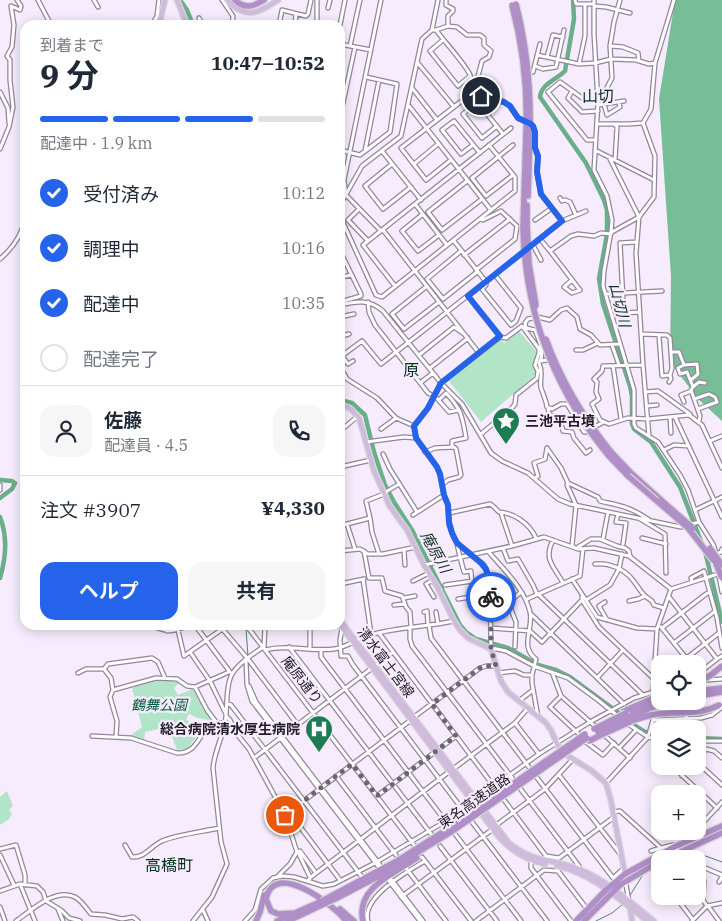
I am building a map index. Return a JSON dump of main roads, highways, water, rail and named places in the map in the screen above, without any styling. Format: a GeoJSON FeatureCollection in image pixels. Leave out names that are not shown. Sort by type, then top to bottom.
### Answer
{"type":"FeatureCollection","features":[{"type":"Feature","properties":{"kind":"highway"},"geometry":{"type":"LineString","coordinates":[[237,0],[249,5],[260,0]]}},
{"type":"Feature","properties":{"kind":"highway"},"geometry":{"type":"LineString","coordinates":[[237,0],[242,5],[250,7],[264,0]]}},
{"type":"Feature","properties":{"kind":"highway"},"geometry":{"type":"LineString","coordinates":[[513,2],[528,62],[525,226],[534,294],[549,347],[562,378],[575,401],[609,453],[628,476],[688,528],[719,564]]}},
{"type":"Feature","properties":{"kind":"highway"},"geometry":{"type":"LineString","coordinates":[[609,453],[691,526],[715,553],[720,575]]}},
{"type":"Feature","properties":{"kind":"highway"},"geometry":{"type":"LineString","coordinates":[[706,677],[722,666]]}},
{"type":"Feature","properties":{"kind":"highway"},"geometry":{"type":"LineString","coordinates":[[706,690],[722,688]]}},
{"type":"Feature","properties":{"kind":"highway"},"geometry":{"type":"LineString","coordinates":[[706,695],[722,692]]}},
{"type":"Feature","properties":{"kind":"highway"},"geometry":{"type":"LineString","coordinates":[[597,731],[626,712],[652,718],[701,712],[712,709],[722,703]]}},
{"type":"Feature","properties":{"kind":"highway","name":"東名高速道路"},"geometry":{"type":"LineString","coordinates":[[277,921],[335,897],[392,868],[626,712],[650,704]]}},
{"type":"Feature","properties":{"kind":"highway","name":"東名高速道路"},"geometry":{"type":"LineString","coordinates":[[450,831],[587,738]]}},
{"type":"Feature","properties":{"kind":"highway"},"geometry":{"type":"LineString","coordinates":[[584,921],[625,871],[722,826]]}},
{"type":"Feature","properties":{"kind":"highway"},"geometry":{"type":"LineString","coordinates":[[364,921],[362,904],[373,888],[426,851],[450,831]]}},
{"type":"Feature","properties":{"kind":"highway"},"geometry":{"type":"LineString","coordinates":[[675,848],[721,836]]}},
{"type":"Feature","properties":{"kind":"highway"},"geometry":{"type":"LineString","coordinates":[[576,921],[610,890],[651,867]]}},
{"type":"Feature","properties":{"kind":"highway"},"geometry":{"type":"LineString","coordinates":[[256,921],[267,890],[274,883],[281,882],[294,883],[313,891],[333,903],[354,921]]}},
{"type":"Feature","properties":{"kind":"highway"},"geometry":{"type":"LineString","coordinates":[[296,913],[278,914],[271,911],[266,899],[271,888],[277,884],[286,884],[307,890],[330,904],[346,921]]}},
{"type":"Feature","properties":{"kind":"highway","name":"東名高速道路"},"geometry":{"type":"LineString","coordinates":[[288,921],[324,902]]}},
{"type":"Feature","properties":{"kind":"main road"},"geometry":{"type":"LineString","coordinates":[[160,20],[165,0]]}},
{"type":"Feature","properties":{"kind":"main road"},"geometry":{"type":"LineString","coordinates":[[176,0],[185,20]]}},
{"type":"Feature","properties":{"kind":"main road"},"geometry":{"type":"LineString","coordinates":[[229,0],[248,11],[258,12],[278,0]]}},
{"type":"Feature","properties":{"kind":"main road"},"geometry":{"type":"LineString","coordinates":[[248,11],[257,9],[274,0]]}},
{"type":"Feature","properties":{"kind":"main road"},"geometry":{"type":"LineString","coordinates":[[345,406],[358,416],[371,460],[384,493],[416,547],[454,621],[468,638],[492,648],[498,673],[508,692],[551,730],[556,744],[568,756],[592,771],[606,784],[625,871]]}},
{"type":"Feature","properties":{"kind":"main road","name":"清水富士宮線"},"geometry":{"type":"LineString","coordinates":[[345,627],[512,850],[531,861],[567,868],[589,878],[629,902],[654,921]]}},
{"type":"Feature","properties":{"kind":"main road","name":"清水富士宮線"},"geometry":{"type":"LineString","coordinates":[[344,630],[355,642]]}},
{"type":"Feature","properties":{"kind":"main road","name":"清水富士宮線"},"geometry":{"type":"LineString","coordinates":[[494,827],[509,843],[525,855],[543,861],[563,864],[589,874],[647,921]]}},
{"type":"Feature","properties":{"kind":"main road"},"geometry":{"type":"LineString","coordinates":[[629,902],[632,921]]}},
{"type":"Feature","properties":{"kind":"waterway","name":"庵原川"},"geometry":{"type":"LineString","coordinates":[[180,0],[191,20]]}},
{"type":"Feature","properties":{"kind":"waterway","name":"山切川"},"geometry":{"type":"LineString","coordinates":[[573,0],[574,19],[565,71],[546,85],[540,97],[586,163],[604,200],[607,210],[607,234],[599,279],[603,304],[630,386],[632,424],[634,429],[651,442],[680,487],[702,544]]}},
{"type":"Feature","properties":{"kind":"waterway","name":"庵原川"},"geometry":{"type":"LineString","coordinates":[[345,401],[352,403],[365,415],[374,452],[385,485],[412,530],[460,625],[466,632],[476,639],[508,648],[538,665],[556,670],[570,677],[623,716]]}},
{"type":"Feature","properties":{"kind":"waterway"},"geometry":{"type":"LineString","coordinates":[[0,480],[15,483],[12,489],[0,498]]}},
{"type":"Feature","properties":{"kind":"waterway"},"geometry":{"type":"LineString","coordinates":[[0,517],[3,525],[5,548],[0,578]]}},
{"type":"Feature","properties":{"kind":"waterway","name":"山切川"},"geometry":{"type":"LineString","coordinates":[[705,551],[722,622]]}},
{"type":"Feature","properties":{"kind":"waterway"},"geometry":{"type":"LineString","coordinates":[[246,630],[248,656]]}},
{"type":"Feature","properties":{"kind":"waterway"},"geometry":{"type":"LineString","coordinates":[[248,660],[249,686]]}},
{"type":"Feature","properties":{"kind":"waterway","name":"庵原川"},"geometry":{"type":"LineString","coordinates":[[629,721],[651,734]]}},
{"type":"Feature","properties":{"kind":"waterway","name":"庵原川"},"geometry":{"type":"LineString","coordinates":[[706,738],[722,739]]}},
{"type":"Feature","properties":{"kind":"waterway"},"geometry":{"type":"LineString","coordinates":[[706,856],[722,862]]}},
{"type":"Feature","properties":{"kind":"waterway"},"geometry":{"type":"LineString","coordinates":[[629,897],[644,873]]}},
{"type":"Feature","properties":{"kind":"waterway"},"geometry":{"type":"LineString","coordinates":[[596,921],[612,913],[623,904]]}},
{"type":"Feature","properties":{"kind":"place","name":"三池平古墳"},"geometry":{"type":"Point","coordinates":[506,445]}},
{"type":"Feature","properties":{"kind":"place","name":"総合病院清水厚生病院"},"geometry":{"type":"Point","coordinates":[319,753]}},
{"type":"Feature","properties":{"kind":"district","name":"山切"},"geometry":{"type":"Point","coordinates":[598,96]}},
{"type":"Feature","properties":{"kind":"district","name":"原"},"geometry":{"type":"Point","coordinates":[411,370]}},
{"type":"Feature","properties":{"kind":"district","name":"高橋町"},"geometry":{"type":"Point","coordinates":[169,865]}},
{"type":"Feature","properties":{"kind":"park label","name":"鶴舞公園"},"geometry":{"type":"Point","coordinates":[159,705]}}]}
